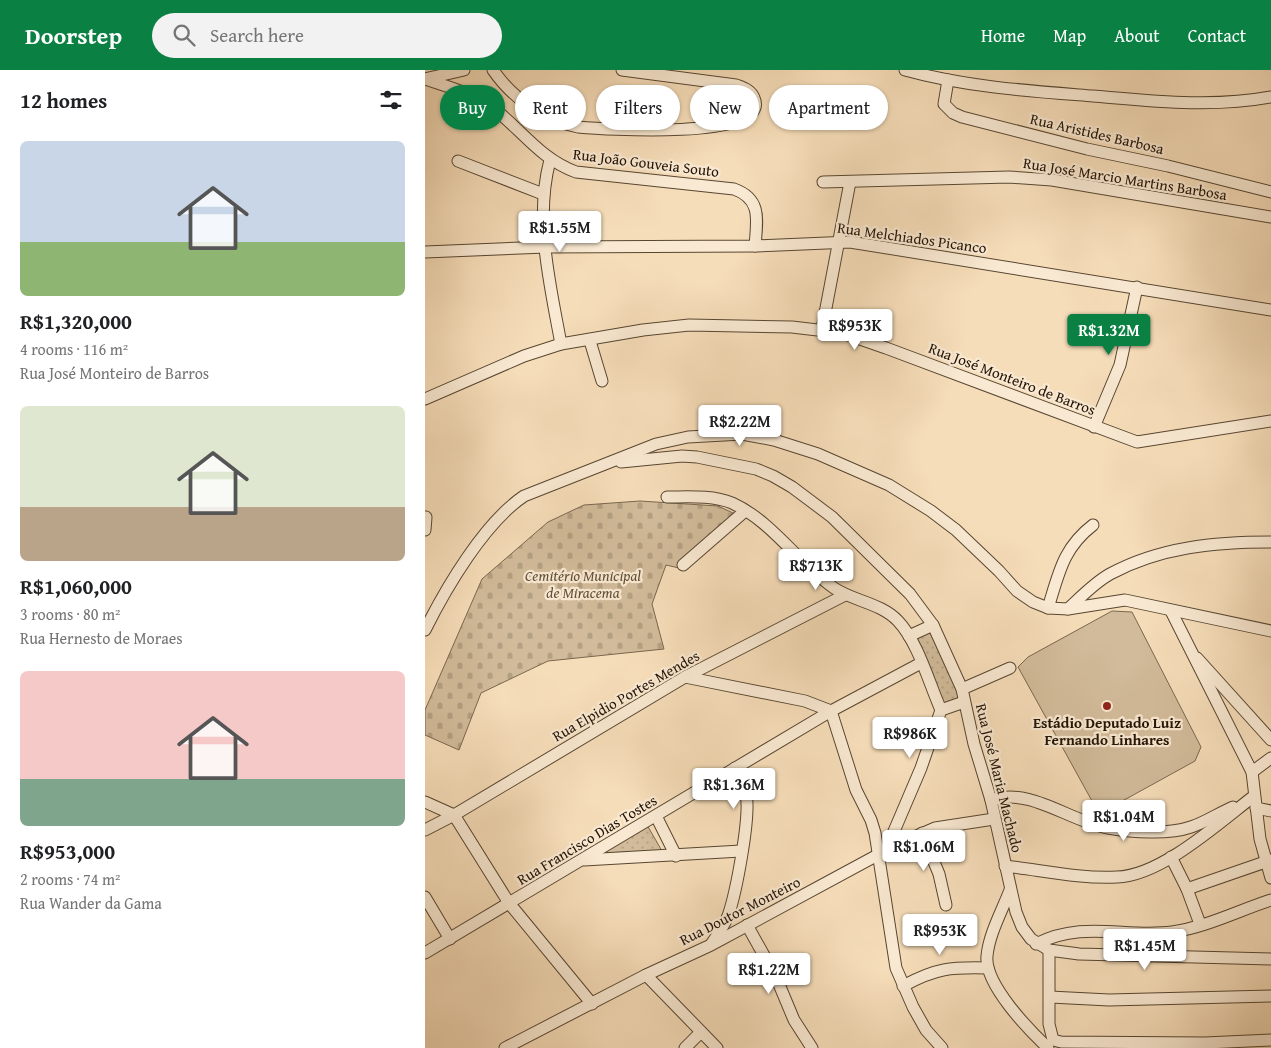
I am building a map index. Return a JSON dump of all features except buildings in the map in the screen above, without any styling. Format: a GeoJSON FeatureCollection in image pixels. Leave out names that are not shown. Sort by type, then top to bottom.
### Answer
{"type":"FeatureCollection","features":[{"type":"Feature","properties":{"kind":"street"},"geometry":{"type":"LineString","coordinates":[[425,79],[464,70]]}},
{"type":"Feature","properties":{"kind":"street"},"geometry":{"type":"LineString","coordinates":[[493,70],[518,97],[543,115],[559,123],[578,127],[699,128],[739,122],[749,117],[754,110],[756,102],[752,94],[745,88],[736,85],[622,70]]}},
{"type":"Feature","properties":{"kind":"street"},"geometry":{"type":"LineString","coordinates":[[905,70],[948,80],[1156,102],[1243,102],[1271,97]]}},
{"type":"Feature","properties":{"kind":"street","name":"Rua João Gouveia Souto"},"geometry":{"type":"LineString","coordinates":[[425,79],[461,91],[492,108],[550,160],[576,172],[734,188],[744,192],[752,199],[755,208],[755,246]]}},
{"type":"Feature","properties":{"kind":"street","name":"Rua Aristides Barbosa"},"geometry":{"type":"LineString","coordinates":[[948,80],[944,104],[953,113],[962,117],[1087,149],[1168,166],[1271,192]]}},
{"type":"Feature","properties":{"kind":"street"},"geometry":{"type":"LineString","coordinates":[[550,160],[543,194],[546,248],[561,344]]}},
{"type":"Feature","properties":{"kind":"street"},"geometry":{"type":"LineString","coordinates":[[458,161],[543,194]]}},
{"type":"Feature","properties":{"kind":"street","name":"Rua José Marcio Martins Barbosa"},"geometry":{"type":"LineString","coordinates":[[823,182],[1009,177],[1052,180],[1271,217]]}},
{"type":"Feature","properties":{"kind":"street"},"geometry":{"type":"LineString","coordinates":[[822,329],[837,241],[850,182]]}},
{"type":"Feature","properties":{"kind":"street","name":"Rua Melchiados Picanco"},"geometry":{"type":"LineString","coordinates":[[425,252],[546,248],[755,246],[837,241],[909,250],[1271,310]]}},
{"type":"Feature","properties":{"kind":"street"},"geometry":{"type":"LineString","coordinates":[[1094,427],[1120,365],[1129,335],[1137,288]]}},
{"type":"Feature","properties":{"kind":"street","name":"Rua José Monteiro de Barros"},"geometry":{"type":"LineString","coordinates":[[425,399],[524,356],[561,344],[591,341],[643,330],[689,325],[822,329],[843,333],[933,364],[1137,442],[1271,421]]}},
{"type":"Feature","properties":{"kind":"street"},"geometry":{"type":"LineString","coordinates":[[591,341],[602,381]]}},
{"type":"Feature","properties":{"kind":"street"},"geometry":{"type":"LineString","coordinates":[[425,630],[447,590],[490,525],[507,508],[524,496],[549,485],[612,463],[656,444],[688,437],[742,434],[774,440],[818,454],[889,485],[931,511],[974,545],[1017,591],[1033,602],[1048,608],[1068,609],[1125,600],[1270,632]]}},
{"type":"Feature","properties":{"kind":"street","name":"Rua José Maria Machado"},"geometry":{"type":"LineString","coordinates":[[612,463],[682,456],[697,457],[756,469],[773,476],[792,487],[832,517],[889,571],[910,594],[933,625],[962,689],[991,800],[1010,890],[1019,919],[1033,941]]}},
{"type":"Feature","properties":{"kind":"street"},"geometry":{"type":"LineString","coordinates":[[667,498],[713,499],[731,502],[767,527],[822,579],[845,595],[860,599],[885,612],[897,620],[909,636],[941,710],[921,768],[882,852]]}},
{"type":"Feature","properties":{"kind":"street"},"geometry":{"type":"LineString","coordinates":[[683,565],[745,511]]}},
{"type":"Feature","properties":{"kind":"street"},"geometry":{"type":"LineString","coordinates":[[425,530],[426,517]]}},
{"type":"Feature","properties":{"kind":"street"},"geometry":{"type":"LineString","coordinates":[[1048,608],[1069,549],[1075,540],[1093,525]]}},
{"type":"Feature","properties":{"kind":"street"},"geometry":{"type":"LineString","coordinates":[[1068,609],[1108,575],[1164,552],[1203,545],[1271,542]]}},
{"type":"Feature","properties":{"kind":"street","name":"Rua Elpidio Portes Mendes"},"geometry":{"type":"LineString","coordinates":[[425,830],[454,815],[685,677],[845,595]]}},
{"type":"Feature","properties":{"kind":"street"},"geometry":{"type":"LineString","coordinates":[[1171,611],[1188,650],[1252,772],[1253,802],[1271,878]]}},
{"type":"Feature","properties":{"kind":"street"},"geometry":{"type":"LineString","coordinates":[[909,636],[933,625]]}},
{"type":"Feature","properties":{"kind":"street"},"geometry":{"type":"LineString","coordinates":[[1188,650],[1226,688],[1271,740]]}},
{"type":"Feature","properties":{"kind":"street","name":"Rua Francisco Dias Tostes"},"geometry":{"type":"LineString","coordinates":[[425,953],[831,711],[921,663]]}},
{"type":"Feature","properties":{"kind":"street"},"geometry":{"type":"LineString","coordinates":[[962,689],[1010,668]]}},
{"type":"Feature","properties":{"kind":"street"},"geometry":{"type":"LineString","coordinates":[[685,677],[805,701],[831,711],[857,790],[871,820],[882,852],[893,955],[903,986],[926,1030],[942,1048]]}},
{"type":"Feature","properties":{"kind":"street"},"geometry":{"type":"LineString","coordinates":[[941,710],[964,702]]}},
{"type":"Feature","properties":{"kind":"street"},"geometry":{"type":"LineString","coordinates":[[1252,772],[1271,758]]}},
{"type":"Feature","properties":{"kind":"street"},"geometry":{"type":"LineString","coordinates":[[711,945],[722,929],[732,902],[748,806],[746,793],[735,768]]}},
{"type":"Feature","properties":{"kind":"street"},"geometry":{"type":"LineString","coordinates":[[991,800],[1001,796],[1023,798],[1107,828],[1150,830],[1185,829],[1253,802],[1271,811]]}},
{"type":"Feature","properties":{"kind":"street"},"geometry":{"type":"LineString","coordinates":[[425,802],[454,815],[509,903],[591,1004]]}},
{"type":"Feature","properties":{"kind":"street"},"geometry":{"type":"LineString","coordinates":[[1005,866],[1118,878],[1151,868],[1171,857],[1253,802]]}},
{"type":"Feature","properties":{"kind":"street"},"geometry":{"type":"LineString","coordinates":[[656,816],[676,856]]}},
{"type":"Feature","properties":{"kind":"street","name":"Rua Doutor Monteiro"},"geometry":{"type":"LineString","coordinates":[[505,1048],[646,975],[711,945],[882,852],[922,833],[935,828],[994,819]]}},
{"type":"Feature","properties":{"kind":"street"},"geometry":{"type":"LineString","coordinates":[[922,833],[939,874],[946,905]]}},
{"type":"Feature","properties":{"kind":"street"},"geometry":{"type":"LineString","coordinates":[[582,860],[741,851]]}},
{"type":"Feature","properties":{"kind":"street"},"geometry":{"type":"LineString","coordinates":[[1171,857],[1187,889],[1200,924]]}},
{"type":"Feature","properties":{"kind":"street"},"geometry":{"type":"LineString","coordinates":[[1187,889],[1268,861]]}},
{"type":"Feature","properties":{"kind":"street"},"geometry":{"type":"LineString","coordinates":[[1010,890],[989,946],[988,968],[1013,1011],[1048,1048]]}},
{"type":"Feature","properties":{"kind":"street"},"geometry":{"type":"LineString","coordinates":[[425,898],[450,939]]}},
{"type":"Feature","properties":{"kind":"street"},"geometry":{"type":"LineString","coordinates":[[1033,941],[1072,931],[1172,932],[1271,900]]}},
{"type":"Feature","properties":{"kind":"street"},"geometry":{"type":"LineString","coordinates":[[747,925],[776,978],[794,1020],[812,1048]]}},
{"type":"Feature","properties":{"kind":"street"},"geometry":{"type":"LineString","coordinates":[[1033,941],[1049,950],[1123,957],[1271,959]]}},
{"type":"Feature","properties":{"kind":"street"},"geometry":{"type":"LineString","coordinates":[[1049,950],[1051,1037],[1061,1042],[1201,1045],[1271,1040]]}},
{"type":"Feature","properties":{"kind":"street"},"geometry":{"type":"LineString","coordinates":[[903,986],[921,976],[951,967],[988,968]]}},
{"type":"Feature","properties":{"kind":"street"},"geometry":{"type":"LineString","coordinates":[[646,975],[717,1048]]}},
{"type":"Feature","properties":{"kind":"street"},"geometry":{"type":"LineString","coordinates":[[1050,997],[1109,1000],[1271,996]]}},
{"type":"Feature","properties":{"kind":"street"},"geometry":{"type":"LineString","coordinates":[[685,1048],[701,1032]]}},
{"type":"Feature","properties":{"kind":"green space","name":"Cemitério Municipal de Miracema"},"geometry":{"type":"Polygon","coordinates":[[[640,501],[718,506],[733,513],[679,568],[666,565],[652,604],[664,649],[548,661],[481,693],[459,750],[425,735],[425,710],[482,579],[548,522],[584,505],[640,501]]]}},
{"type":"Feature","properties":{"kind":"green space"},"geometry":{"type":"Polygon","coordinates":[[[1112,611],[1132,612],[1201,747],[1195,761],[1106,810],[1092,801],[1018,667],[1028,657],[1112,611]]]}},
{"type":"Feature","properties":{"kind":"green space"},"geometry":{"type":"Polygon","coordinates":[[[931,627],[960,699],[938,706],[911,637],[931,627]]]}},
{"type":"Feature","properties":{"kind":"green space"},"geometry":{"type":"Polygon","coordinates":[[[647,825],[662,851],[602,853],[647,825]]]}},
{"type":"Feature","properties":{"kind":"place","name":"Estádio Deputado Luiz Fernando Linhares"},"geometry":{"type":"Point","coordinates":[1107,706]}}]}
